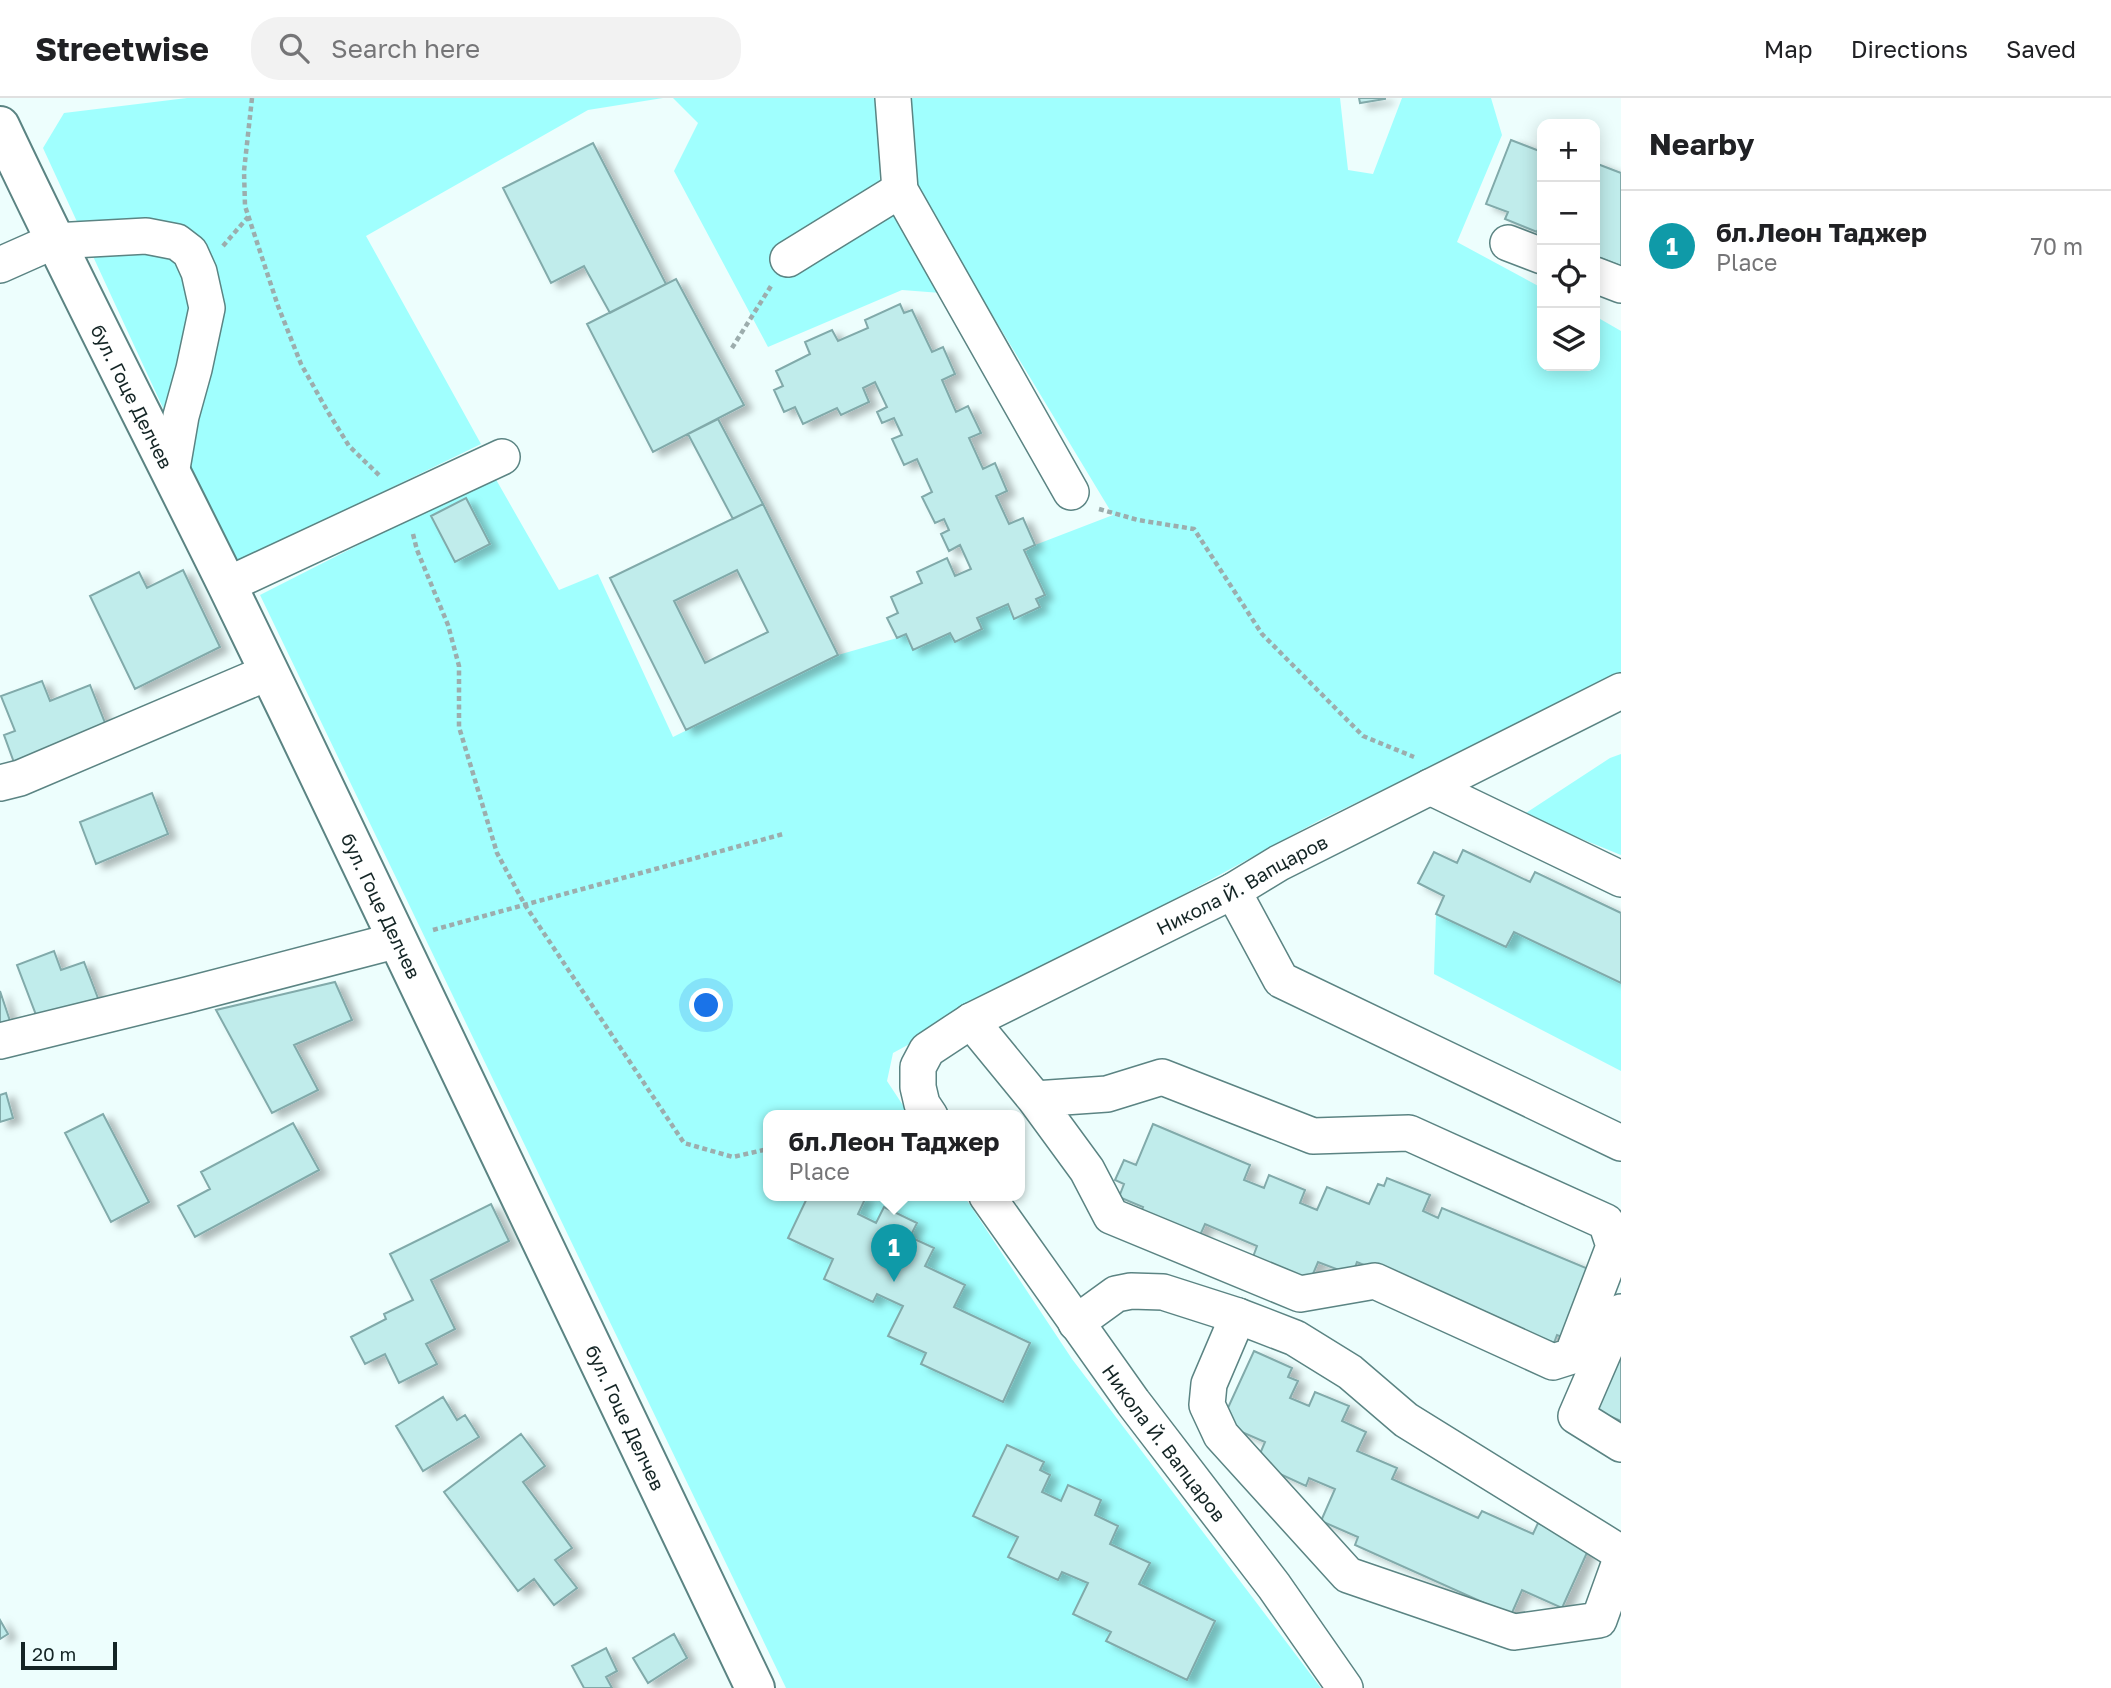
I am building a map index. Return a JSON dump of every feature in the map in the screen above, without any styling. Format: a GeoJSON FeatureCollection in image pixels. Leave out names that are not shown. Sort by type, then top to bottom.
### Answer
{"type":"FeatureCollection","features":[{"type":"Feature","properties":{"kind":"main road","name":"бул. Гоце Делчев"},"geometry":{"type":"LineString","coordinates":[[0,126],[54,241],[227,585],[755,1688]]}},
{"type":"Feature","properties":{"kind":"street"},"geometry":{"type":"LineString","coordinates":[[893,98],[900,190],[1072,492]]}},
{"type":"Feature","properties":{"kind":"street"},"geometry":{"type":"LineString","coordinates":[[788,259],[900,190]]}},
{"type":"Feature","properties":{"kind":"street"},"geometry":{"type":"LineString","coordinates":[[0,265],[54,241],[146,236],[177,242],[190,252],[199,272],[207,308],[181,416],[171,474]]}},
{"type":"Feature","properties":{"kind":"street"},"geometry":{"type":"LineString","coordinates":[[1508,243],[1537,254]]}},
{"type":"Feature","properties":{"kind":"street"},"geometry":{"type":"LineString","coordinates":[[1600,277],[1621,285]]}},
{"type":"Feature","properties":{"kind":"street"},"geometry":{"type":"LineString","coordinates":[[227,585],[502,457]]}},
{"type":"Feature","properties":{"kind":"street"},"geometry":{"type":"LineString","coordinates":[[0,783],[20,778],[269,672]]}},
{"type":"Feature","properties":{"kind":"street","name":"Никола Й. Вапцаров"},"geometry":{"type":"LineString","coordinates":[[926,1110],[918,1087],[918,1067],[927,1050],[971,1021],[1233,891],[1279,863],[1621,691]]}},
{"type":"Feature","properties":{"kind":"street"},"geometry":{"type":"LineString","coordinates":[[1435,784],[1621,879]]}},
{"type":"Feature","properties":{"kind":"street"},"geometry":{"type":"LineString","coordinates":[[1233,891],[1282,981],[1621,1143]]}},
{"type":"Feature","properties":{"kind":"street"},"geometry":{"type":"LineString","coordinates":[[0,1041],[398,940]]}},
{"type":"Feature","properties":{"kind":"street"},"geometry":{"type":"LineString","coordinates":[[971,1021],[1035,1099],[1087,1170],[1111,1216],[1300,1294],[1375,1281],[1553,1362],[1572,1356],[1612,1304]]}},
{"type":"Feature","properties":{"kind":"street"},"geometry":{"type":"LineString","coordinates":[[1035,1099],[1107,1094],[1161,1077],[1313,1136],[1409,1133],[1606,1222],[1614,1246],[1612,1304],[1576,1416],[1621,1444]]}},
{"type":"Feature","properties":{"kind":"street","name":"Никола Й. Вапцаров"},"geometry":{"type":"LineString","coordinates":[[991,1201],[1133,1402],[1274,1586],[1345,1688]]}},
{"type":"Feature","properties":{"kind":"street"},"geometry":{"type":"LineString","coordinates":[[1076,1323],[1116,1294],[1131,1290],[1163,1292],[1296,1338],[1350,1372],[1406,1420],[1621,1553]]}},
{"type":"Feature","properties":{"kind":"street"},"geometry":{"type":"LineString","coordinates":[[1238,1316],[1209,1384],[1207,1405],[1221,1435],[1348,1575],[1514,1632],[1599,1620],[1621,1559]]}},
{"type":"Feature","properties":{"kind":"path"},"geometry":{"type":"LineString","coordinates":[[252,98],[244,172],[245,206],[278,306],[301,363],[349,446],[406,502],[417,550],[448,625],[459,666],[459,727],[497,853],[525,905],[684,1143],[733,1157],[763,1150]]}},
{"type":"Feature","properties":{"kind":"path"},"geometry":{"type":"LineString","coordinates":[[732,348],[788,259]]}},
{"type":"Feature","properties":{"kind":"path"},"geometry":{"type":"LineString","coordinates":[[1072,492],[1093,507],[1138,520],[1194,529],[1262,634],[1363,736],[1430,763],[1435,784]]}},
{"type":"Feature","properties":{"kind":"path"},"geometry":{"type":"LineString","coordinates":[[398,940],[783,834]]}},
{"type":"Feature","properties":{"kind":"shaded area"},"geometry":{"type":"Polygon","coordinates":[[[187,98],[663,98],[588,110],[366,236],[481,444],[235,564],[43,148],[64,113],[187,98]]]}},
{"type":"Feature","properties":{"kind":"shaded area"},"geometry":{"type":"Polygon","coordinates":[[[673,98],[879,98],[880,192],[941,293],[902,290],[768,347],[674,171],[698,123],[673,98]]]}},
{"type":"Feature","properties":{"kind":"shaded area"},"geometry":{"type":"Polygon","coordinates":[[[910,98],[1340,98],[1348,170],[1373,174],[1402,98],[1491,98],[1502,135],[1457,242],[1537,285],[1537,371],[1600,371],[1600,319],[1621,331],[1621,676],[1320,820],[893,1053],[887,1081],[906,1110],[763,1110],[763,1201],[967,1201],[1072,1359],[1321,1688],[786,1688],[260,595],[494,476],[559,590],[598,574],[673,737],[838,655],[897,638],[1035,545],[1113,515],[912,182],[910,98]]]}},
{"type":"Feature","properties":{"kind":"shaded area"},"geometry":{"type":"Polygon","coordinates":[[[1621,754],[1621,855],[1523,815],[1610,758],[1621,754]]]}},
{"type":"Feature","properties":{"kind":"shaded area"},"geometry":{"type":"Polygon","coordinates":[[[1436,914],[1506,947],[1514,932],[1621,983],[1621,1071],[1434,974],[1436,914]]]}},
{"type":"Feature","properties":{"kind":"building"},"geometry":{"type":"Polygon","coordinates":[[[1359,98],[1385,98],[1385,99],[1360,103],[1359,98]]]}},
{"type":"Feature","properties":{"kind":"building"},"geometry":{"type":"Polygon","coordinates":[[[1511,140],[1537,150],[1537,232],[1505,219],[1508,212],[1486,204],[1511,140]]]}},
{"type":"Feature","properties":{"kind":"building"},"geometry":{"type":"Polygon","coordinates":[[[593,143],[666,284],[610,313],[584,266],[551,283],[503,188],[593,143]]]}},
{"type":"Feature","properties":{"kind":"building"},"geometry":{"type":"Polygon","coordinates":[[[1600,165],[1621,173],[1621,266],[1600,258],[1600,165]]]}},
{"type":"Feature","properties":{"kind":"building"},"geometry":{"type":"Polygon","coordinates":[[[676,279],[744,405],[653,452],[587,324],[676,279]]]}},
{"type":"Feature","properties":{"kind":"building"},"geometry":{"type":"Polygon","coordinates":[[[900,304],[904,313],[912,310],[932,352],[943,347],[955,374],[942,380],[956,412],[968,406],[981,433],[969,438],[983,469],[995,463],[1007,491],[996,496],[1009,524],[1023,518],[1035,545],[1024,550],[1045,595],[1036,599],[1040,607],[1014,619],[1008,604],[977,618],[982,629],[955,642],[950,633],[913,650],[906,634],[897,638],[887,618],[898,613],[891,597],[922,583],[917,572],[947,558],[955,576],[971,569],[960,545],[949,551],[941,534],[949,530],[944,519],[935,523],[922,497],[932,492],[917,459],[904,465],[892,439],[902,435],[894,418],[882,423],[877,412],[887,407],[875,382],[863,388],[869,402],[841,415],[837,408],[803,424],[795,407],[784,412],[774,390],[783,386],[776,371],[810,354],[805,342],[832,330],[838,341],[868,328],[865,320],[900,304]]]}},
{"type":"Feature","properties":{"kind":"building"},"geometry":{"type":"Polygon","coordinates":[[[718,419],[763,504],[733,519],[688,434],[718,419]]]}},
{"type":"Feature","properties":{"kind":"building"},"geometry":{"type":"Polygon","coordinates":[[[466,498],[490,544],[455,562],[431,516],[466,498]]]}},
{"type":"Feature","properties":{"kind":"building"},"geometry":{"type":"Polygon","coordinates":[[[763,504],[838,655],[686,730],[610,578],[763,504]],[[737,570],[674,601],[705,663],[768,632],[737,570]]]}},
{"type":"Feature","properties":{"kind":"building"},"geometry":{"type":"Polygon","coordinates":[[[183,570],[220,647],[135,689],[90,596],[139,572],[147,588],[183,570]]]}},
{"type":"Feature","properties":{"kind":"building"},"geometry":{"type":"Polygon","coordinates":[[[42,681],[50,701],[90,685],[109,733],[16,768],[4,735],[15,731],[1,696],[42,681]]]}},
{"type":"Feature","properties":{"kind":"building"},"geometry":{"type":"Polygon","coordinates":[[[152,793],[168,834],[96,864],[80,822],[152,793]]]}},
{"type":"Feature","properties":{"kind":"building"},"geometry":{"type":"Polygon","coordinates":[[[1463,850],[1530,882],[1535,872],[1621,913],[1621,983],[1514,932],[1506,947],[1436,914],[1444,896],[1418,883],[1434,852],[1457,863],[1463,850]]]}},
{"type":"Feature","properties":{"kind":"building"},"geometry":{"type":"Polygon","coordinates":[[[54,951],[61,970],[84,962],[101,1006],[38,1020],[17,965],[54,951]]]}},
{"type":"Feature","properties":{"kind":"building"},"geometry":{"type":"Polygon","coordinates":[[[335,982],[352,1020],[294,1045],[318,1090],[272,1113],[216,1010],[335,982]]]}},
{"type":"Feature","properties":{"kind":"building"},"geometry":{"type":"Polygon","coordinates":[[[0,991],[13,1030],[0,1034],[0,991]]]}},
{"type":"Feature","properties":{"kind":"building"},"geometry":{"type":"Polygon","coordinates":[[[6,1093],[13,1118],[0,1122],[0,1095],[6,1093]]]}},
{"type":"Feature","properties":{"kind":"building"},"geometry":{"type":"Polygon","coordinates":[[[103,1114],[149,1202],[111,1222],[65,1133],[103,1114]]]}},
{"type":"Feature","properties":{"kind":"building"},"geometry":{"type":"Polygon","coordinates":[[[293,1123],[319,1170],[195,1237],[178,1206],[210,1189],[201,1172],[293,1123]]]}},
{"type":"Feature","properties":{"kind":"building"},"geometry":{"type":"Polygon","coordinates":[[[1153,1124],[1250,1165],[1244,1180],[1264,1188],[1269,1175],[1305,1190],[1300,1203],[1317,1210],[1327,1187],[1369,1204],[1378,1184],[1384,1186],[1387,1178],[1430,1195],[1423,1211],[1438,1218],[1442,1208],[1598,1273],[1570,1340],[1557,1335],[1554,1343],[1357,1262],[1352,1275],[1318,1262],[1310,1281],[1253,1257],[1257,1246],[1205,1224],[1197,1242],[1139,1218],[1143,1207],[1119,1197],[1124,1184],[1115,1180],[1124,1160],[1136,1165],[1153,1124]]]}},
{"type":"Feature","properties":{"kind":"building"},"geometry":{"type":"Polygon","coordinates":[[[806,1201],[864,1201],[858,1214],[876,1223],[884,1207],[917,1223],[910,1237],[934,1248],[925,1266],[965,1285],[954,1307],[1030,1343],[1003,1402],[921,1364],[926,1353],[888,1336],[903,1306],[877,1294],[873,1302],[824,1279],[833,1259],[788,1238],[806,1201]]]}},
{"type":"Feature","properties":{"kind":"building"},"geometry":{"type":"Polygon","coordinates":[[[491,1204],[509,1241],[431,1280],[455,1329],[426,1344],[437,1364],[399,1383],[385,1354],[365,1364],[351,1337],[386,1319],[384,1314],[413,1300],[390,1254],[491,1204]]]}},
{"type":"Feature","properties":{"kind":"building"},"geometry":{"type":"Polygon","coordinates":[[[1254,1351],[1292,1368],[1288,1377],[1298,1381],[1290,1398],[1309,1406],[1315,1392],[1349,1406],[1342,1421],[1366,1432],[1357,1451],[1397,1468],[1392,1479],[1478,1518],[1482,1511],[1533,1534],[1538,1523],[1590,1546],[1562,1608],[1522,1590],[1511,1615],[1355,1545],[1358,1537],[1321,1521],[1335,1489],[1309,1478],[1306,1486],[1256,1463],[1265,1442],[1221,1423],[1254,1351]]]}},
{"type":"Feature","properties":{"kind":"building"},"geometry":{"type":"Polygon","coordinates":[[[1621,1354],[1621,1421],[1597,1411],[1621,1354]]]}},
{"type":"Feature","properties":{"kind":"building"},"geometry":{"type":"Polygon","coordinates":[[[443,1397],[457,1420],[465,1415],[479,1437],[423,1471],[396,1426],[443,1397]]]}},
{"type":"Feature","properties":{"kind":"building"},"geometry":{"type":"Polygon","coordinates":[[[521,1434],[545,1466],[523,1482],[572,1548],[555,1560],[577,1588],[554,1605],[534,1579],[518,1591],[444,1492],[521,1434]]]}},
{"type":"Feature","properties":{"kind":"building"},"geometry":{"type":"Polygon","coordinates":[[[1007,1445],[1044,1462],[1040,1470],[1050,1475],[1042,1492],[1061,1501],[1068,1485],[1101,1500],[1095,1515],[1118,1526],[1110,1544],[1150,1563],[1139,1584],[1215,1621],[1187,1680],[1106,1641],[1111,1632],[1073,1614],[1088,1583],[1062,1572],[1058,1580],[1008,1557],[1018,1537],[973,1516],[1007,1445]]]}},
{"type":"Feature","properties":{"kind":"building"},"geometry":{"type":"Polygon","coordinates":[[[0,1620],[8,1634],[0,1639],[0,1620]]]}},
{"type":"Feature","properties":{"kind":"building"},"geometry":{"type":"Polygon","coordinates":[[[674,1634],[687,1658],[648,1683],[633,1658],[674,1634]]]}},
{"type":"Feature","properties":{"kind":"building"},"geometry":{"type":"Polygon","coordinates":[[[606,1648],[617,1671],[606,1677],[612,1688],[584,1688],[572,1666],[606,1648]]]}},
{"type":"Feature","properties":{"kind":"place","name":"бл.Леон Таджер"},"geometry":{"type":"Point","coordinates":[894,1282]}}]}
